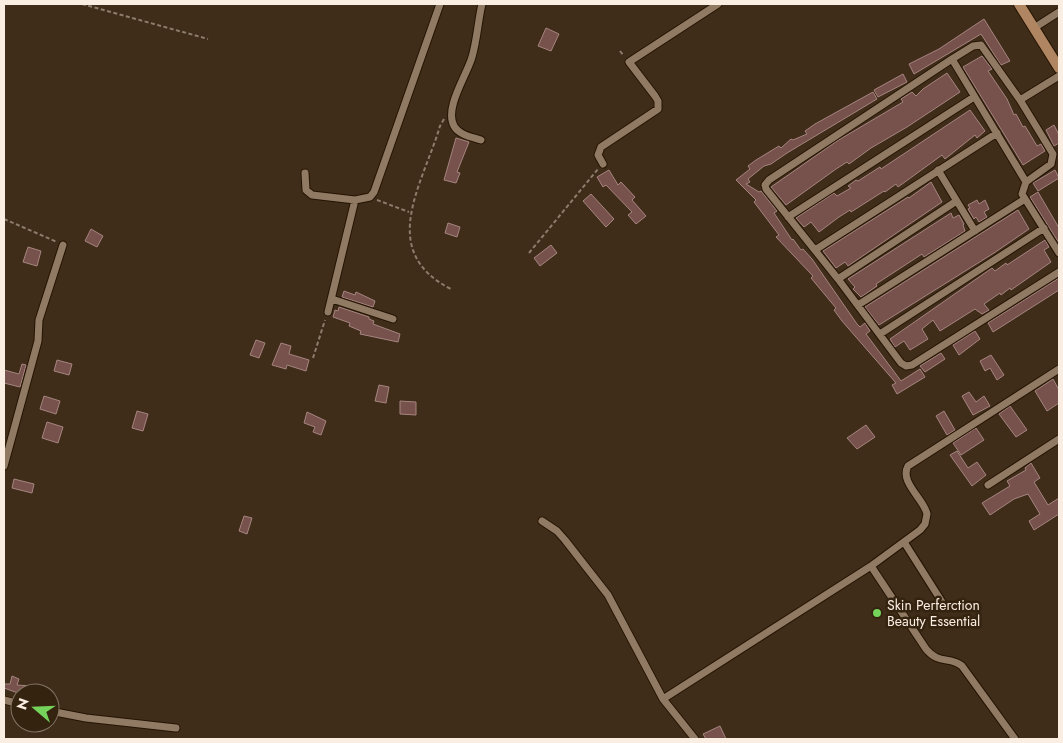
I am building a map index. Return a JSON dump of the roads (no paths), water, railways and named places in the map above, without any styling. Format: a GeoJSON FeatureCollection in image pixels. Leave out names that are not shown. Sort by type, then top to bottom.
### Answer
{"type":"FeatureCollection","features":[{"type":"Feature","properties":{"kind":"street"},"geometry":{"type":"LineString","coordinates":[[305,173],[306,190],[312,194],[354,200],[370,197],[377,186],[440,4]]}},
{"type":"Feature","properties":{"kind":"street"},"geometry":{"type":"LineString","coordinates":[[481,140],[459,132],[455,128],[452,114],[458,90],[472,58],[482,4]]}},
{"type":"Feature","properties":{"kind":"street"},"geometry":{"type":"LineString","coordinates":[[603,164],[598,155],[601,147],[655,112],[659,106],[655,96],[629,62],[718,4]]}},
{"type":"Feature","properties":{"kind":"street"},"geometry":{"type":"LineString","coordinates":[[1019,4],[1059,68]]}},
{"type":"Feature","properties":{"kind":"street"},"geometry":{"type":"LineString","coordinates":[[1034,28],[1059,12]]}},
{"type":"Feature","properties":{"kind":"street"},"geometry":{"type":"LineString","coordinates":[[1059,253],[1025,199],[1022,191],[1026,182],[1051,164],[1054,158],[1020,100],[984,46],[973,46],[952,59],[769,180],[766,189],[838,279],[901,363],[906,366],[912,365],[1059,272]]}},
{"type":"Feature","properties":{"kind":"street"},"geometry":{"type":"LineString","coordinates":[[952,59],[1026,182]]}},
{"type":"Feature","properties":{"kind":"street"},"geometry":{"type":"LineString","coordinates":[[1020,100],[1059,76]]}},
{"type":"Feature","properties":{"kind":"street"},"geometry":{"type":"LineString","coordinates":[[788,217],[974,97]]}},
{"type":"Feature","properties":{"kind":"street"},"geometry":{"type":"LineString","coordinates":[[815,250],[997,134]]}},
{"type":"Feature","properties":{"kind":"street"},"geometry":{"type":"LineString","coordinates":[[938,170],[975,231]]}},
{"type":"Feature","properties":{"kind":"street"},"geometry":{"type":"LineString","coordinates":[[858,305],[1025,199]]}},
{"type":"Feature","properties":{"kind":"street"},"geometry":{"type":"LineString","coordinates":[[328,312],[354,200]]}},
{"type":"Feature","properties":{"kind":"street"},"geometry":{"type":"LineString","coordinates":[[838,279],[956,202]]}},
{"type":"Feature","properties":{"kind":"street"},"geometry":{"type":"LineString","coordinates":[[880,334],[1044,228]]}},
{"type":"Feature","properties":{"kind":"street"},"geometry":{"type":"LineString","coordinates":[[4,466],[38,341],[39,320],[63,245]]}},
{"type":"Feature","properties":{"kind":"street"},"geometry":{"type":"LineString","coordinates":[[332,299],[393,319]]}},
{"type":"Feature","properties":{"kind":"street"},"geometry":{"type":"LineString","coordinates":[[663,699],[871,566],[920,530],[927,519],[926,510],[907,479],[906,470],[908,466],[1059,369]]}},
{"type":"Feature","properties":{"kind":"street"},"geometry":{"type":"LineString","coordinates":[[988,485],[1059,439]]}},
{"type":"Feature","properties":{"kind":"street"},"geometry":{"type":"LineString","coordinates":[[542,521],[557,531],[608,595],[663,699],[695,739]]}},
{"type":"Feature","properties":{"kind":"street"},"geometry":{"type":"LineString","coordinates":[[904,542],[942,602]]}},
{"type":"Feature","properties":{"kind":"street"},"geometry":{"type":"LineString","coordinates":[[871,566],[930,654],[936,659],[954,661],[962,666],[1015,739]]}},
{"type":"Feature","properties":{"kind":"street"},"geometry":{"type":"LineString","coordinates":[[60,713],[86,718],[176,728]]}},
{"type":"Feature","properties":{"kind":"place","name":"Skin Perferction Beauty Essential"},"geometry":{"type":"Point","coordinates":[877,613]}}]}
